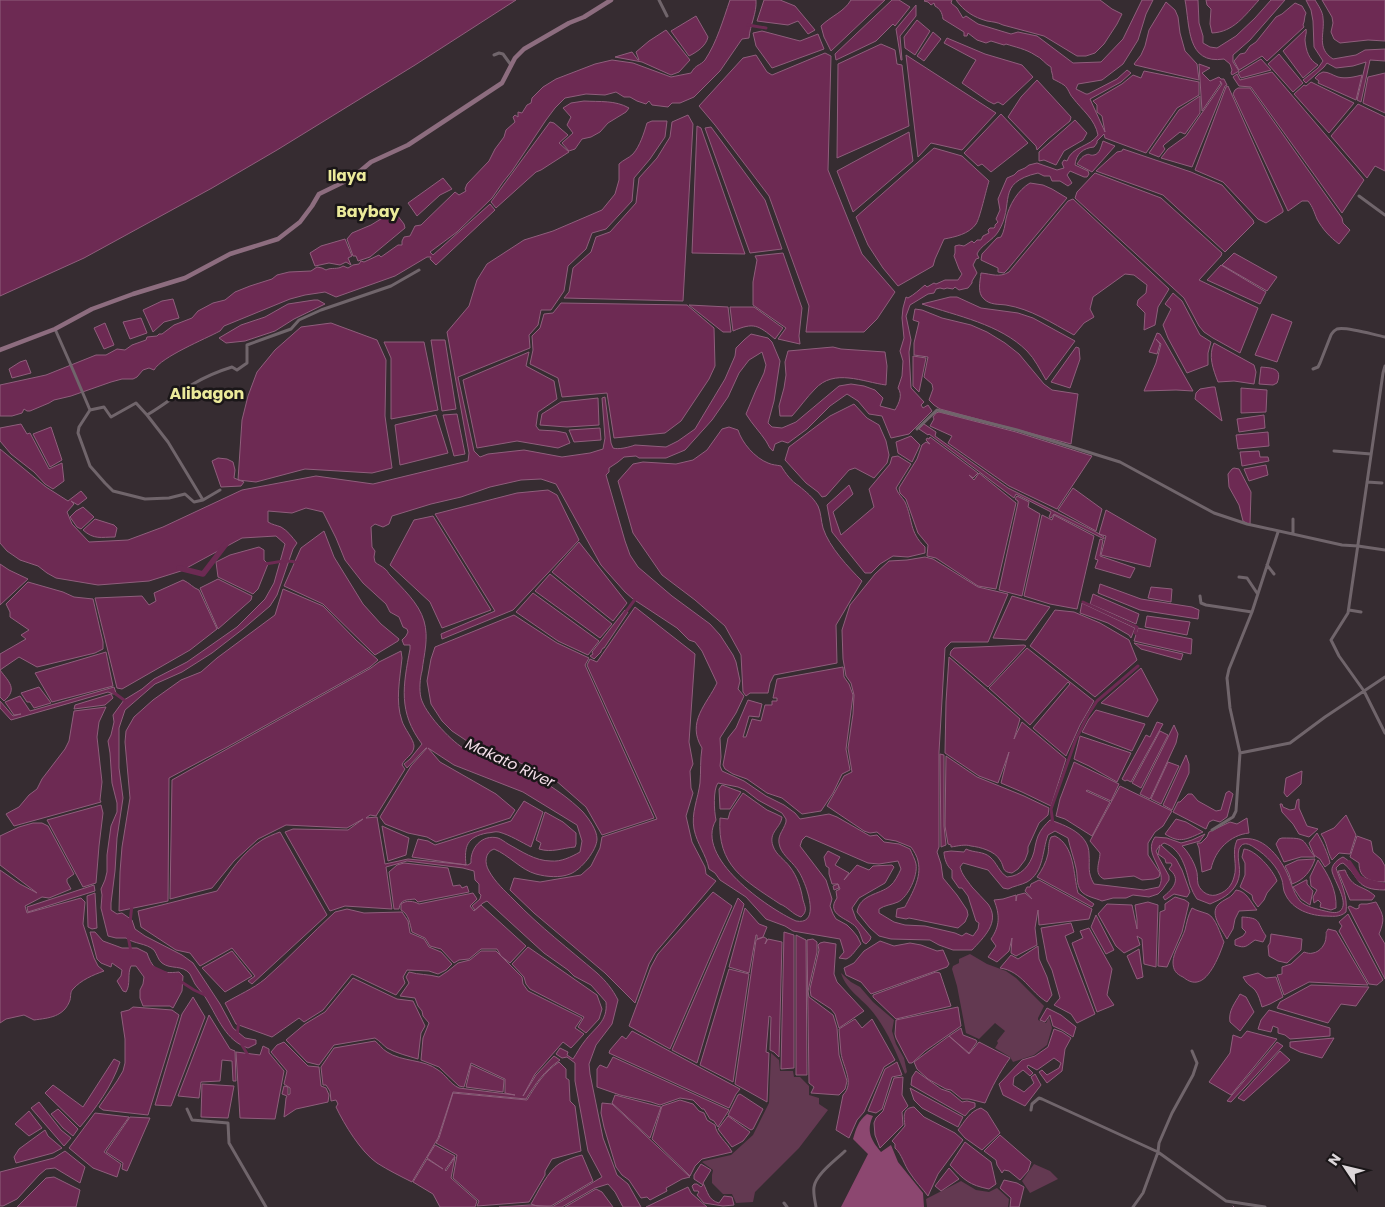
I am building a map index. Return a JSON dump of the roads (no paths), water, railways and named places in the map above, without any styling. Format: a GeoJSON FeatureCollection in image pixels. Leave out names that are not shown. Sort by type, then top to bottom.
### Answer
{"type":"FeatureCollection","features":[{"type":"Feature","properties":{"kind":"street"},"geometry":{"type":"LineString","coordinates":[[0,350],[55,329],[92,309],[186,278],[230,254],[278,240],[300,222],[319,194],[352,178],[371,162],[408,145],[502,83],[519,53],[524,49],[569,23],[584,17],[610,0]]}},
{"type":"Feature","properties":{"kind":"street"},"geometry":{"type":"LineString","coordinates":[[659,0],[667,16]]}},
{"type":"Feature","properties":{"kind":"street"},"geometry":{"type":"LineString","coordinates":[[494,55],[503,54],[512,66]]}},
{"type":"Feature","properties":{"kind":"street"},"geometry":{"type":"LineString","coordinates":[[1358,196],[1385,215]]}},
{"type":"Feature","properties":{"kind":"street"},"geometry":{"type":"LineString","coordinates":[[147,415],[193,384],[220,371],[232,367],[237,370],[242,367],[247,363],[247,345],[292,329],[299,320],[321,310],[391,286],[419,270]]}},
{"type":"Feature","properties":{"kind":"street"},"geometry":{"type":"LineString","coordinates":[[55,329],[90,410]]}},
{"type":"Feature","properties":{"kind":"street"},"geometry":{"type":"LineString","coordinates":[[1313,369],[1318,367],[1333,332],[1337,330],[1345,329],[1385,337]]}},
{"type":"Feature","properties":{"kind":"street"},"geometry":{"type":"LineString","coordinates":[[1385,366],[1349,610],[1331,640],[1339,656],[1364,691],[1385,732]]}},
{"type":"Feature","properties":{"kind":"street"},"geometry":{"type":"LineString","coordinates":[[203,500],[168,442],[136,403],[111,417],[104,407],[90,410],[79,427],[78,433],[90,466],[104,483],[114,491],[145,499],[169,498],[185,494],[194,502],[203,500],[220,490]]}},
{"type":"Feature","properties":{"kind":"street"},"geometry":{"type":"LineString","coordinates":[[917,429],[939,410],[1016,430],[1120,462],[1214,513],[1247,524],[1342,545],[1385,550]]}},
{"type":"Feature","properties":{"kind":"street"},"geometry":{"type":"LineString","coordinates":[[1334,451],[1371,454]]}},
{"type":"Feature","properties":{"kind":"street"},"geometry":{"type":"LineString","coordinates":[[1367,482],[1382,483]]}},
{"type":"Feature","properties":{"kind":"street"},"geometry":{"type":"LineString","coordinates":[[1293,519],[1293,534]]}},
{"type":"Feature","properties":{"kind":"street"},"geometry":{"type":"LineString","coordinates":[[1212,830],[1233,817],[1236,811],[1240,753],[1230,708],[1227,678],[1235,652],[1252,612],[1278,532]]}},
{"type":"Feature","properties":{"kind":"street"},"geometry":{"type":"LineString","coordinates":[[1267,565],[1274,574]]}},
{"type":"Feature","properties":{"kind":"street"},"geometry":{"type":"LineString","coordinates":[[1239,577],[1247,578],[1258,594]]}},
{"type":"Feature","properties":{"kind":"street"},"geometry":{"type":"LineString","coordinates":[[1200,596],[1201,602],[1206,605],[1252,612]]}},
{"type":"Feature","properties":{"kind":"street"},"geometry":{"type":"LineString","coordinates":[[1349,610],[1361,612]]}},
{"type":"Feature","properties":{"kind":"street"},"geometry":{"type":"LineString","coordinates":[[1240,753],[1290,743],[1385,677]]}},
{"type":"Feature","properties":{"kind":"street"},"geometry":{"type":"LineString","coordinates":[[1133,1207],[1143,1193],[1158,1152],[1159,1143],[1195,1069],[1197,1063],[1192,1052]]}},
{"type":"Feature","properties":{"kind":"street"},"geometry":{"type":"LineString","coordinates":[[1031,1110],[1032,1104],[1040,1098],[1158,1152],[1221,1199],[1265,1207]]}},
{"type":"Feature","properties":{"kind":"street"},"geometry":{"type":"LineString","coordinates":[[188,1109],[192,1120],[228,1123],[229,1143],[266,1207]]}},
{"type":"Feature","properties":{"kind":"street"},"geometry":{"type":"LineString","coordinates":[[816,1207],[813,1192],[815,1182],[845,1151]]}},
{"type":"Feature","properties":{"kind":"street"},"geometry":{"type":"LineString","coordinates":[[784,1203],[787,1207]]}},
{"type":"Feature","properties":{"kind":"waterway"},"geometry":{"type":"LineString","coordinates":[[748,25],[766,28]]}},
{"type":"Feature","properties":{"kind":"waterway"},"geometry":{"type":"LineString","coordinates":[[179,568],[203,574],[226,544]]}},
{"type":"Feature","properties":{"kind":"waterway"},"geometry":{"type":"LineString","coordinates":[[265,564],[287,561],[298,563]]}},
{"type":"Feature","properties":{"kind":"waterway"},"geometry":{"type":"LineString","coordinates":[[625,613],[636,598]]}},
{"type":"Feature","properties":{"kind":"waterway"},"geometry":{"type":"LineString","coordinates":[[1083,602],[1137,627],[1135,633],[1139,635]]}},
{"type":"Feature","properties":{"kind":"waterway"},"geometry":{"type":"LineString","coordinates":[[1053,824],[1051,809],[1076,739],[1088,715],[1097,701],[1138,666]]}},
{"type":"Feature","properties":{"kind":"waterway"},"geometry":{"type":"LineString","coordinates":[[113,692],[124,700]]}},
{"type":"Feature","properties":{"kind":"waterway"},"geometry":{"type":"LineString","coordinates":[[1349,863],[1359,878],[1385,886]]}},
{"type":"Feature","properties":{"kind":"waterway"},"geometry":{"type":"LineString","coordinates":[[130,923],[132,904]]}},
{"type":"Feature","properties":{"kind":"waterway"},"geometry":{"type":"LineString","coordinates":[[128,936],[131,952]]}},
{"type":"Feature","properties":{"kind":"waterway"},"geometry":{"type":"LineString","coordinates":[[153,967],[166,973]]}},
{"type":"Feature","properties":{"kind":"waterway"},"geometry":{"type":"LineString","coordinates":[[180,981],[207,996]]}},
{"type":"Feature","properties":{"kind":"waterway"},"geometry":{"type":"LineString","coordinates":[[237,1035],[239,1021]]}},
{"type":"Feature","properties":{"kind":"waterway"},"geometry":{"type":"LineString","coordinates":[[242,1045],[249,1057]]}},
{"type":"Feature","properties":{"kind":"district","name":"Ilaya"},"geometry":{"type":"Point","coordinates":[347,176]}},
{"type":"Feature","properties":{"kind":"district","name":"Baybay"},"geometry":{"type":"Point","coordinates":[368,211]}},
{"type":"Feature","properties":{"kind":"district","name":"Alibagon"},"geometry":{"type":"Point","coordinates":[207,393]}},
{"type":"Feature","properties":{"kind":"water label","name":"Makato River"},"geometry":{"type":"Point","coordinates":[510,763]}}]}
